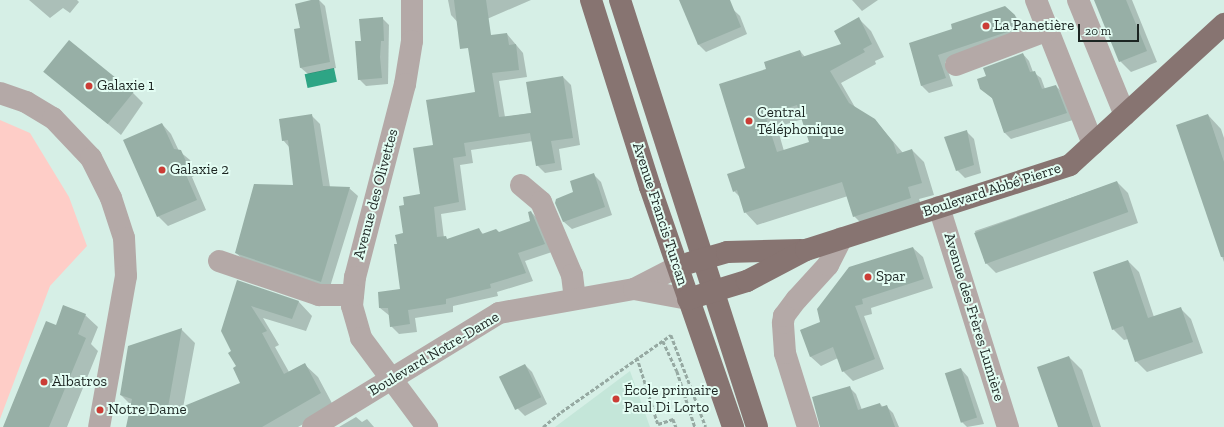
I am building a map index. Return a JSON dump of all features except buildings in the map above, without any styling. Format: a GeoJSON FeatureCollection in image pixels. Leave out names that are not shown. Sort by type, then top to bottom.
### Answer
{"type":"FeatureCollection","features":[{"type":"Feature","properties":{"kind":"main road","name":"Avenue Francis Turcan"},"geometry":{"type":"LineString","coordinates":[[591,0],[677,267],[733,427]]}},
{"type":"Feature","properties":{"kind":"main road","name":"Avenue Francis Turcan"},"geometry":{"type":"LineString","coordinates":[[620,0],[757,427]]}},
{"type":"Feature","properties":{"kind":"main road","name":"Boulevard Abbé Pierre"},"geometry":{"type":"LineString","coordinates":[[714,292],[748,281],[806,250],[1070,165],[1224,24]]}},
{"type":"Feature","properties":{"kind":"main road","name":"Boulevard Abbé Pierre"},"geometry":{"type":"LineString","coordinates":[[677,267],[702,258],[726,252],[806,250]]}},
{"type":"Feature","properties":{"kind":"main road","name":"Boulevard Notre-Dame"},"geometry":{"type":"LineString","coordinates":[[688,299],[714,292]]}},
{"type":"Feature","properties":{"kind":"street","name":"Avenue des Olivettes"},"geometry":{"type":"LineString","coordinates":[[412,0],[412,41],[405,84],[355,277],[352,306],[361,338],[392,377],[427,427]]}},
{"type":"Feature","properties":{"kind":"street"},"geometry":{"type":"LineString","coordinates":[[1036,0],[1093,144]]}},
{"type":"Feature","properties":{"kind":"street"},"geometry":{"type":"LineString","coordinates":[[1078,0],[1125,116]]}},
{"type":"Feature","properties":{"kind":"street"},"geometry":{"type":"LineString","coordinates":[[956,65],[1048,30]]}},
{"type":"Feature","properties":{"kind":"street"},"geometry":{"type":"LineString","coordinates":[[0,93],[26,102],[52,118],[91,158],[112,198],[124,238],[126,276],[99,427]]}},
{"type":"Feature","properties":{"kind":"street"},"geometry":{"type":"LineString","coordinates":[[520,184],[541,202],[572,275],[575,299]]}},
{"type":"Feature","properties":{"kind":"street","name":"Avenue des Frères Lumière"},"geometry":{"type":"LineString","coordinates":[[939,207],[1008,427]]}},
{"type":"Feature","properties":{"kind":"street"},"geometry":{"type":"LineString","coordinates":[[808,427],[784,353],[784,316],[797,299],[828,265],[842,238]]}},
{"type":"Feature","properties":{"kind":"street"},"geometry":{"type":"LineString","coordinates":[[219,260],[319,295],[353,294]]}},
{"type":"Feature","properties":{"kind":"street","name":"Boulevard Notre-Dame"},"geometry":{"type":"LineString","coordinates":[[313,427],[353,404],[392,377],[500,313],[634,289],[677,267]]}},
{"type":"Feature","properties":{"kind":"street","name":"Boulevard Notre-Dame"},"geometry":{"type":"LineString","coordinates":[[634,289],[688,299]]}},
{"type":"Feature","properties":{"kind":"path"},"geometry":{"type":"LineString","coordinates":[[543,427],[638,357],[671,335],[706,427]]}},
{"type":"Feature","properties":{"kind":"path"},"geometry":{"type":"LineString","coordinates":[[663,341],[677,370],[695,427]]}},
{"type":"Feature","properties":{"kind":"path"},"geometry":{"type":"LineString","coordinates":[[638,357],[658,424],[673,419],[676,427]]}},
{"type":"Feature","properties":{"kind":"shaded area"},"geometry":{"type":"Polygon","coordinates":[[[334,68],[337,82],[308,88],[305,74],[334,68]]]}},
{"type":"Feature","properties":{"kind":"shaded area"},"geometry":{"type":"Polygon","coordinates":[[[0,120],[30,133],[69,197],[87,246],[50,286],[0,419],[0,120]]]}},
{"type":"Feature","properties":{"kind":"shaded area","name":"École primaire Paul Di Lorto"},"geometry":{"type":"Polygon","coordinates":[[[630,371],[650,427],[555,427],[630,371]]]}},
{"type":"Feature","properties":{"kind":"place","name":"La Panetière"},"geometry":{"type":"Point","coordinates":[986,26]}},
{"type":"Feature","properties":{"kind":"place","name":"Galaxie 1"},"geometry":{"type":"Point","coordinates":[89,86]}},
{"type":"Feature","properties":{"kind":"place","name":"Central Téléphonique"},"geometry":{"type":"Point","coordinates":[749,121]}},
{"type":"Feature","properties":{"kind":"place","name":"Galaxie 2"},"geometry":{"type":"Point","coordinates":[162,170]}},
{"type":"Feature","properties":{"kind":"place","name":"Spar"},"geometry":{"type":"Point","coordinates":[868,277]}},
{"type":"Feature","properties":{"kind":"place","name":"Albatros"},"geometry":{"type":"Point","coordinates":[44,382]}},
{"type":"Feature","properties":{"kind":"place","name":"École primaire Paul Di Lorto"},"geometry":{"type":"Point","coordinates":[616,399]}},
{"type":"Feature","properties":{"kind":"place","name":"Notre Dame"},"geometry":{"type":"Point","coordinates":[100,410]}}]}
